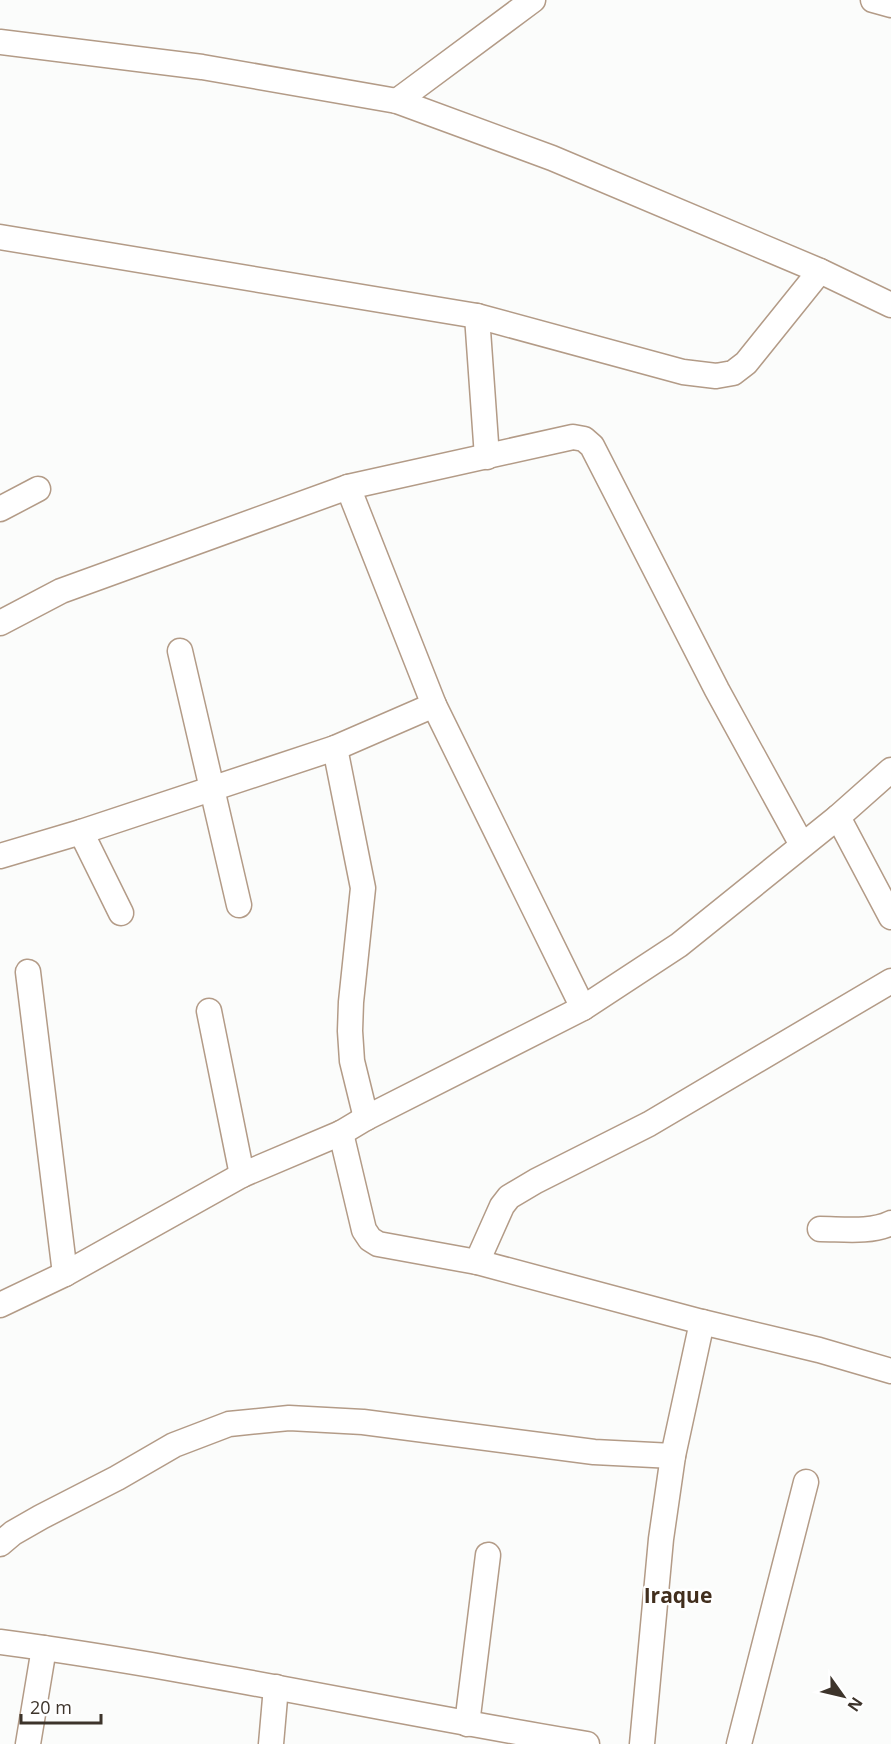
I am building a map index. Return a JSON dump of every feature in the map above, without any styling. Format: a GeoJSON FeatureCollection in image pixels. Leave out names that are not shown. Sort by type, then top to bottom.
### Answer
{"type":"FeatureCollection","features":[{"type":"Feature","properties":{"kind":"street"},"geometry":{"type":"LineString","coordinates":[[397,101],[533,0]]}},
{"type":"Feature","properties":{"kind":"street"},"geometry":{"type":"LineString","coordinates":[[873,0],[891,5]]}},
{"type":"Feature","properties":{"kind":"street"},"geometry":{"type":"LineString","coordinates":[[0,42],[202,67],[397,101],[552,158],[820,271],[891,304]]}},
{"type":"Feature","properties":{"kind":"street"},"geometry":{"type":"LineString","coordinates":[[0,237],[477,316],[683,372],[716,376],[733,373],[746,363],[820,271]]}},
{"type":"Feature","properties":{"kind":"street"},"geometry":{"type":"LineString","coordinates":[[477,316],[487,457]]}},
{"type":"Feature","properties":{"kind":"street"},"geometry":{"type":"LineString","coordinates":[[0,623],[61,591],[348,487],[573,438],[584,439],[592,446],[717,690],[802,845]]}},
{"type":"Feature","properties":{"kind":"street"},"geometry":{"type":"LineString","coordinates":[[348,487],[434,705],[583,1008]]}},
{"type":"Feature","properties":{"kind":"street"},"geometry":{"type":"LineString","coordinates":[[0,509],[38,489]]}},
{"type":"Feature","properties":{"kind":"street"},"geometry":{"type":"LineString","coordinates":[[180,651],[239,905]]}},
{"type":"Feature","properties":{"kind":"street"},"geometry":{"type":"LineString","coordinates":[[0,856],[81,832],[335,748],[434,705]]}},
{"type":"Feature","properties":{"kind":"street"},"geometry":{"type":"LineString","coordinates":[[335,748],[363,888],[350,1031],[352,1061],[366,1118]]}},
{"type":"Feature","properties":{"kind":"street"},"geometry":{"type":"LineString","coordinates":[[0,1305],[65,1274],[242,1175],[341,1132],[583,1008],[679,945],[891,770]]}},
{"type":"Feature","properties":{"kind":"street"},"geometry":{"type":"LineString","coordinates":[[838,816],[891,917]]}},
{"type":"Feature","properties":{"kind":"street"},"geometry":{"type":"LineString","coordinates":[[81,832],[121,913]]}},
{"type":"Feature","properties":{"kind":"street"},"geometry":{"type":"LineString","coordinates":[[28,972],[65,1274]]}},
{"type":"Feature","properties":{"kind":"street"},"geometry":{"type":"LineString","coordinates":[[477,1262],[502,1206],[509,1197],[649,1124],[891,981]]}},
{"type":"Feature","properties":{"kind":"street"},"geometry":{"type":"LineString","coordinates":[[209,1011],[242,1175]]}},
{"type":"Feature","properties":{"kind":"street"},"geometry":{"type":"LineString","coordinates":[[341,1132],[364,1230],[370,1239],[378,1244],[477,1262],[702,1322],[819,1350],[891,1371]]}},
{"type":"Feature","properties":{"kind":"street"},"geometry":{"type":"LineString","coordinates":[[820,1229],[867,1229],[883,1227],[891,1223]]}},
{"type":"Feature","properties":{"kind":"street"},"geometry":{"type":"LineString","coordinates":[[642,1744],[662,1539],[673,1456],[702,1322]]}},
{"type":"Feature","properties":{"kind":"street"},"geometry":{"type":"LineString","coordinates":[[0,1544],[41,1516],[117,1478],[174,1445],[229,1424],[289,1418],[363,1422],[594,1452],[673,1456]]}},
{"type":"Feature","properties":{"kind":"street"},"geometry":{"type":"LineString","coordinates":[[739,1744],[806,1482]]}},
{"type":"Feature","properties":{"kind":"street"},"geometry":{"type":"LineString","coordinates":[[479,1732],[488,1555]]}},
{"type":"Feature","properties":{"kind":"street"},"geometry":{"type":"LineString","coordinates":[[0,1642],[276,1687],[479,1732],[587,1744]]}},
{"type":"Feature","properties":{"kind":"street"},"geometry":{"type":"LineString","coordinates":[[28,1744],[44,1648]]}},
{"type":"Feature","properties":{"kind":"street"},"geometry":{"type":"LineString","coordinates":[[271,1744],[276,1687]]}},
{"type":"Feature","properties":{"kind":"district","name":"Iraque"},"geometry":{"type":"Point","coordinates":[678,1595]}}]}
